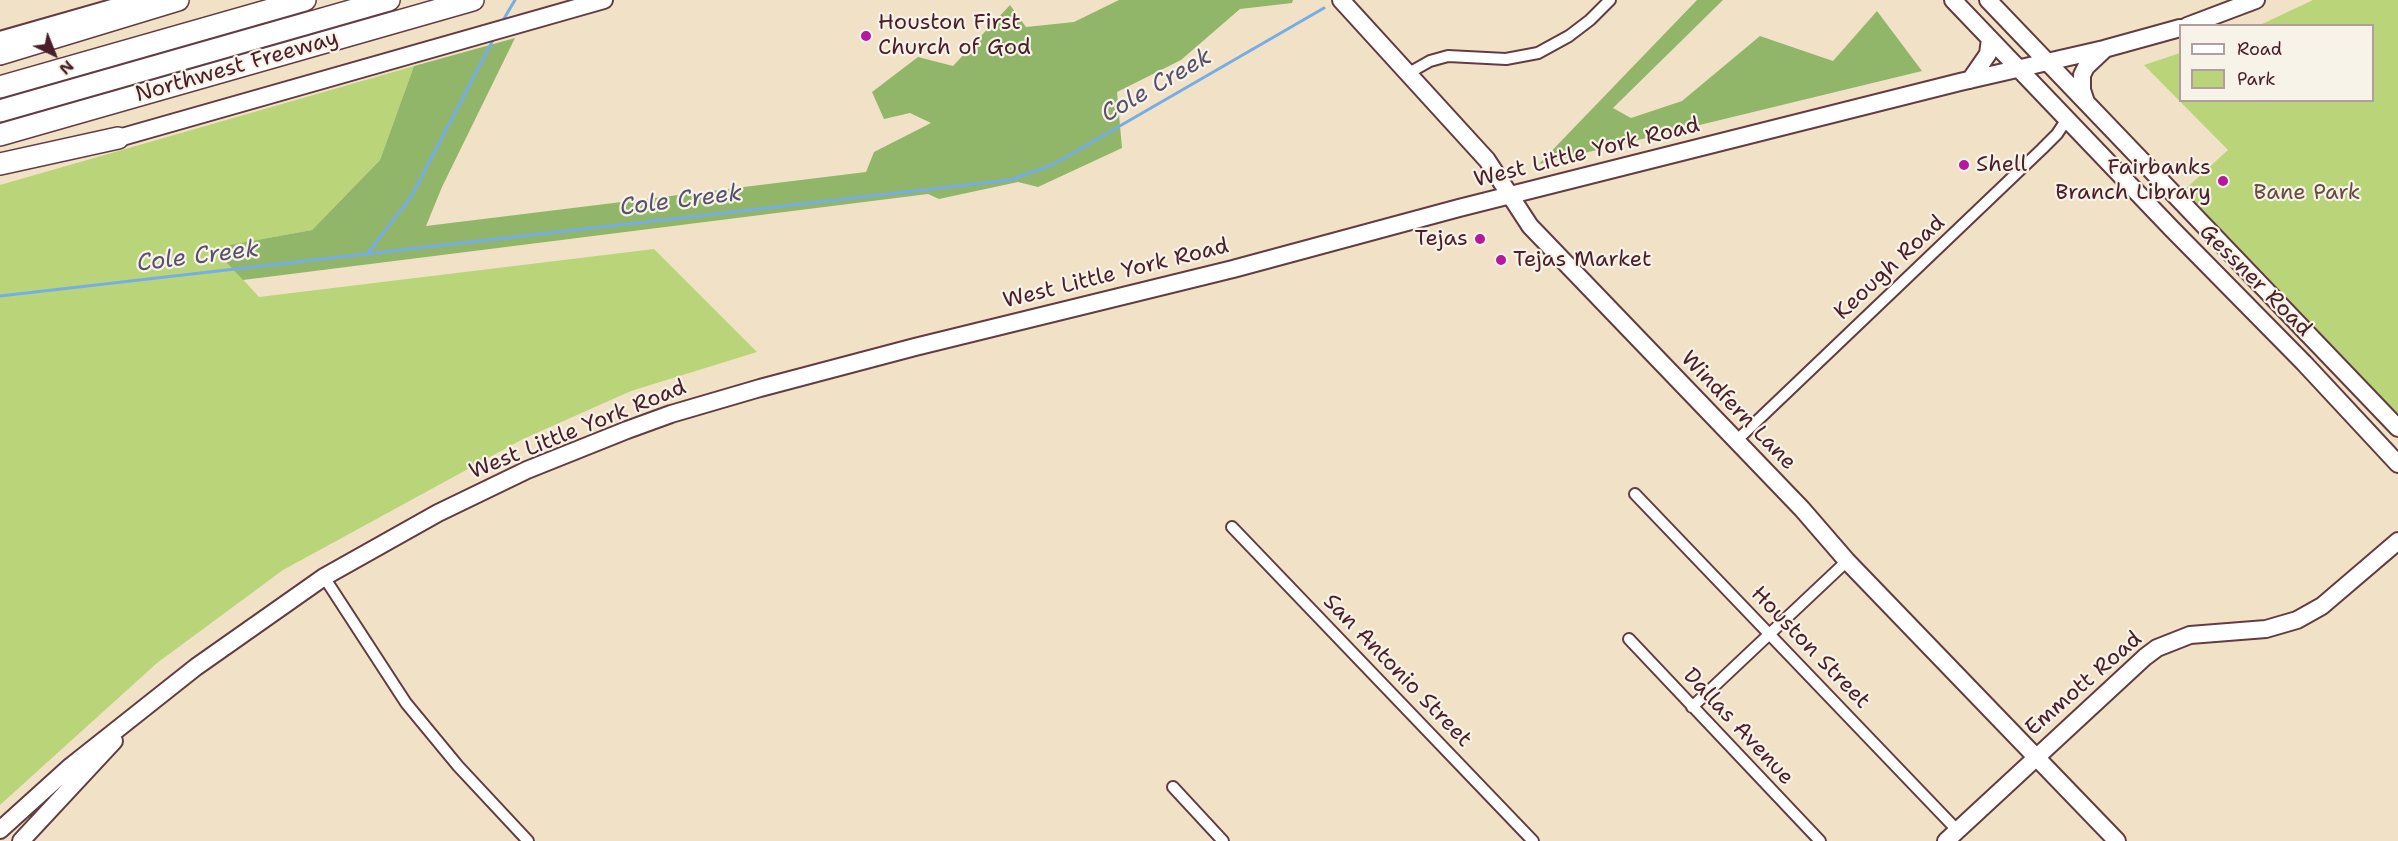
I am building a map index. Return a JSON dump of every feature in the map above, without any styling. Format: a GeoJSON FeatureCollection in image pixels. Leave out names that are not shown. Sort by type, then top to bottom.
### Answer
{"type":"FeatureCollection","features":[{"type":"Feature","properties":{"kind":"highway"},"geometry":{"type":"LineString","coordinates":[[0,54],[178,0]]}},
{"type":"Feature","properties":{"kind":"highway","name":"Northwest Freeway"},"geometry":{"type":"LineString","coordinates":[[0,87],[304,0]]}},
{"type":"Feature","properties":{"kind":"highway"},"geometry":{"type":"LineString","coordinates":[[0,111],[389,0]]}},
{"type":"Feature","properties":{"kind":"highway","name":"Northwest Freeway"},"geometry":{"type":"LineString","coordinates":[[0,135],[473,0]]}},
{"type":"Feature","properties":{"kind":"highway"},"geometry":{"type":"LineString","coordinates":[[0,164],[118,138]]}},
{"type":"Feature","properties":{"kind":"main road"},"geometry":{"type":"LineString","coordinates":[[0,40],[140,0]]}},
{"type":"Feature","properties":{"kind":"main road"},"geometry":{"type":"LineString","coordinates":[[0,172],[604,0]]}},
{"type":"Feature","properties":{"kind":"main road","name":"Windfern Lane"},"geometry":{"type":"LineString","coordinates":[[1341,0],[1487,160],[1530,226],[1802,509],[1847,561],[2117,841]]}},
{"type":"Feature","properties":{"kind":"main road","name":"Gessner Road"},"geometry":{"type":"LineString","coordinates":[[1953,0],[2304,363],[2398,464]]}},
{"type":"Feature","properties":{"kind":"main road","name":"Gessner Road"},"geometry":{"type":"LineString","coordinates":[[1988,0],[2045,62],[2087,102],[2398,427]]}},
{"type":"Feature","properties":{"kind":"main road"},"geometry":{"type":"LineString","coordinates":[[2193,24],[2256,0]]}},
{"type":"Feature","properties":{"kind":"main road","name":"West Little York Road"},"geometry":{"type":"LineString","coordinates":[[0,830],[71,766],[196,667],[324,577],[438,513],[527,470],[671,414],[915,347],[1233,269],[1511,195],[2179,29]]}},
{"type":"Feature","properties":{"kind":"main road"},"geometry":{"type":"LineString","coordinates":[[1970,80],[1988,54],[1990,39]]}},
{"type":"Feature","properties":{"kind":"main road"},"geometry":{"type":"LineString","coordinates":[[2087,102],[2082,90],[2082,75],[2086,67],[2104,49]]}},
{"type":"Feature","properties":{"kind":"main road"},"geometry":{"type":"LineString","coordinates":[[2172,229],[2190,211]]}},
{"type":"Feature","properties":{"kind":"main road"},"geometry":{"type":"LineString","coordinates":[[2304,363],[2321,347]]}},
{"type":"Feature","properties":{"kind":"main road"},"geometry":{"type":"LineString","coordinates":[[2379,443],[2398,427]]}},
{"type":"Feature","properties":{"kind":"main road","name":"Emmott Road"},"geometry":{"type":"LineString","coordinates":[[1951,836],[2157,648],[2190,635],[2266,628],[2297,620],[2322,606],[2398,541]]}},
{"type":"Feature","properties":{"kind":"main road","name":"West Little York Road"},"geometry":{"type":"LineString","coordinates":[[21,841],[108,749],[129,722]]}},
{"type":"Feature","properties":{"kind":"street"},"geometry":{"type":"LineString","coordinates":[[1407,74],[1430,61],[1448,56],[1506,59],[1538,53],[1569,36],[1590,20],[1610,0]]}},
{"type":"Feature","properties":{"kind":"street","name":"Keough Road"},"geometry":{"type":"LineString","coordinates":[[1736,441],[2042,149],[2057,134],[2067,119]]}},
{"type":"Feature","properties":{"kind":"street","name":"Houston Street"},"geometry":{"type":"LineString","coordinates":[[1635,494],[1771,635],[1951,836]]}},
{"type":"Feature","properties":{"kind":"street","name":"San Antonio Street"},"geometry":{"type":"LineString","coordinates":[[1232,527],[1533,841]]}},
{"type":"Feature","properties":{"kind":"street"},"geometry":{"type":"LineString","coordinates":[[1692,707],[1847,561]]}},
{"type":"Feature","properties":{"kind":"street"},"geometry":{"type":"LineString","coordinates":[[324,577],[406,703],[458,766],[528,841]]}},
{"type":"Feature","properties":{"kind":"street","name":"Dallas Avenue"},"geometry":{"type":"LineString","coordinates":[[1629,639],[1820,841]]}},
{"type":"Feature","properties":{"kind":"street"},"geometry":{"type":"LineString","coordinates":[[1173,787],[1224,841]]}},
{"type":"Feature","properties":{"kind":"green space"},"geometry":{"type":"Polygon","coordinates":[[[1119,0],[1293,0],[1292,3],[1240,9],[1181,60],[1117,92],[1122,148],[1038,187],[1018,182],[939,199],[928,194],[243,280],[213,248],[312,230],[380,160],[414,66],[515,38],[442,187],[426,226],[866,172],[874,152],[931,123],[910,113],[884,119],[872,92],[918,57],[953,66],[1010,5],[1026,27],[1074,22],[1119,0]]]}},
{"type":"Feature","properties":{"kind":"green space"},"geometry":{"type":"Polygon","coordinates":[[[1697,0],[1723,0],[1613,108],[1631,118],[1682,101],[1760,36],[1833,61],[1877,11],[1922,71],[1539,164],[1697,0]]]}},
{"type":"Feature","properties":{"kind":"green space","name":"Bane Park"},"geometry":{"type":"Polygon","coordinates":[[[2313,0],[2398,0],[2398,418],[2181,193],[2228,150],[2181,102],[2374,102],[2374,24],[2262,24],[2313,0]]]}},
{"type":"Feature","properties":{"kind":"green space","name":"Bane Park"},"geometry":{"type":"Polygon","coordinates":[[[2179,53],[2179,100],[2144,65],[2179,53]]]}},
{"type":"Feature","properties":{"kind":"green space"},"geometry":{"type":"Polygon","coordinates":[[[414,66],[380,160],[312,230],[214,248],[259,297],[654,249],[757,352],[631,391],[523,439],[283,570],[157,663],[0,805],[0,185],[414,66]]]}},
{"type":"Feature","properties":{"kind":"waterway"},"geometry":{"type":"LineString","coordinates":[[502,22],[515,0]]}},
{"type":"Feature","properties":{"kind":"waterway","name":"Cole Creek"},"geometry":{"type":"LineString","coordinates":[[0,296],[1010,180],[1054,164],[1324,8]]}},
{"type":"Feature","properties":{"kind":"waterway"},"geometry":{"type":"LineString","coordinates":[[367,254],[411,197],[494,38]]}},
{"type":"Feature","properties":{"kind":"place","name":"Houston First Church of God"},"geometry":{"type":"Point","coordinates":[866,36]}},
{"type":"Feature","properties":{"kind":"place","name":"Shell"},"geometry":{"type":"Point","coordinates":[1964,165]}},
{"type":"Feature","properties":{"kind":"place","name":"Fairbanks Branch Library"},"geometry":{"type":"Point","coordinates":[2223,181]}},
{"type":"Feature","properties":{"kind":"place","name":"Tejas"},"geometry":{"type":"Point","coordinates":[1480,239]}},
{"type":"Feature","properties":{"kind":"place","name":"Tejas Market"},"geometry":{"type":"Point","coordinates":[1501,260]}}]}
